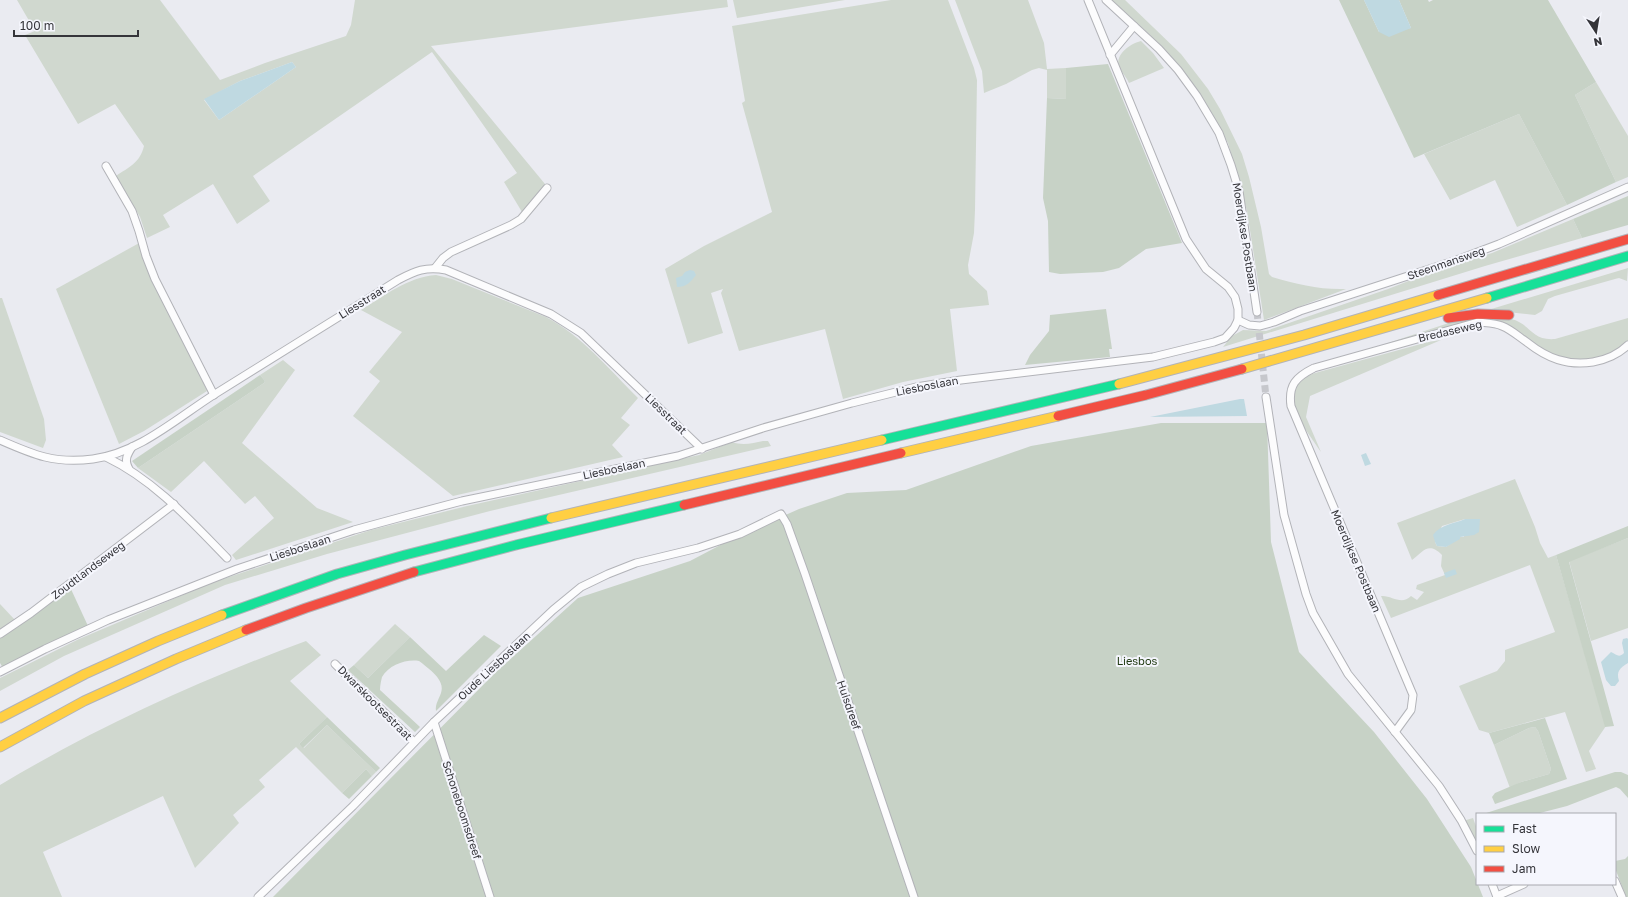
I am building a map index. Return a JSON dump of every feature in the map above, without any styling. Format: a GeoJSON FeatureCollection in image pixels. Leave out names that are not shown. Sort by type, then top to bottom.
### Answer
{"type":"FeatureCollection","features":[{"type":"Feature","properties":{"kind":"highway"},"geometry":{"type":"LineString","coordinates":[[0,718],[85,674],[158,641],[235,610],[337,574],[522,525],[1139,379],[1304,335],[1628,239]]}},
{"type":"Feature","properties":{"kind":"highway"},"geometry":{"type":"LineString","coordinates":[[0,747],[84,701],[176,659],[306,608],[416,571],[516,545],[1146,395],[1238,371],[1377,331],[1628,256]]}},
{"type":"Feature","properties":{"kind":"highway"},"geometry":{"type":"LineString","coordinates":[[1377,331],[1418,326],[1470,313],[1486,312],[1509,315]]}},
{"type":"Feature","properties":{"kind":"street","name":"Moerdijkse Postbaan"},"geometry":{"type":"LineString","coordinates":[[1088,0],[1186,239],[1206,269],[1228,287],[1235,297],[1238,309],[1238,320]]}},
{"type":"Feature","properties":{"kind":"street","name":"Moerdijkse Postbaan"},"geometry":{"type":"LineString","coordinates":[[1106,0],[1160,49],[1178,70],[1197,96],[1218,133],[1232,165],[1240,191],[1257,312]]}},
{"type":"Feature","properties":{"kind":"street"},"geometry":{"type":"LineString","coordinates":[[1110,55],[1134,26]]}},
{"type":"Feature","properties":{"kind":"street"},"geometry":{"type":"LineString","coordinates":[[106,166],[132,211],[155,279],[214,395]]}},
{"type":"Feature","properties":{"kind":"street","name":"Steenmansweg"},"geometry":{"type":"LineString","coordinates":[[1238,320],[1249,325],[1260,326],[1300,311],[1454,261],[1499,244],[1628,187]]}},
{"type":"Feature","properties":{"kind":"street"},"geometry":{"type":"LineString","coordinates":[[435,268],[443,258],[451,252],[512,225],[521,219],[548,188]]}},
{"type":"Feature","properties":{"kind":"street","name":"Liesstraat"},"geometry":{"type":"LineString","coordinates":[[0,440],[32,454],[50,459],[70,461],[106,457],[132,447],[151,437],[214,395],[398,280],[417,270],[435,268],[446,270],[551,314],[581,333],[702,449]]}},
{"type":"Feature","properties":{"kind":"street","name":"Liesboslaan"},"geometry":{"type":"LineString","coordinates":[[0,672],[45,649],[122,614],[237,569],[354,530],[462,501],[678,456],[763,428],[916,387],[968,379],[1153,357],[1225,338],[1234,328],[1238,320]]}},
{"type":"Feature","properties":{"kind":"street","name":"Bredaseweg"},"geometry":{"type":"LineString","coordinates":[[1291,387],[1298,378],[1314,368],[1478,322],[1502,326],[1513,331],[1538,351],[1550,358],[1567,363],[1582,364],[1600,361],[1613,355],[1628,345]]}},
{"type":"Feature","properties":{"kind":"street","name":"Moerdijkse Postbaan"},"geometry":{"type":"LineString","coordinates":[[1291,387],[1291,406],[1413,694],[1411,710],[1395,732]]}},
{"type":"Feature","properties":{"kind":"street"},"geometry":{"type":"LineString","coordinates":[[1266,397],[1284,515],[1306,594],[1314,613],[1348,674],[1439,786],[1461,820],[1476,849]]}},
{"type":"Feature","properties":{"kind":"street"},"geometry":{"type":"LineString","coordinates":[[130,471],[126,463],[127,456],[132,447]]}},
{"type":"Feature","properties":{"kind":"street"},"geometry":{"type":"LineString","coordinates":[[106,457],[121,464],[161,492],[227,558]]}},
{"type":"Feature","properties":{"kind":"street","name":"Zoudtlandseweg"},"geometry":{"type":"LineString","coordinates":[[0,634],[31,613],[174,504]]}},
{"type":"Feature","properties":{"kind":"street","name":"Oude Liesboslaan"},"geometry":{"type":"LineString","coordinates":[[258,897],[353,806],[434,722],[553,610],[582,588],[608,574],[636,563],[698,548],[740,534],[781,514]]}},
{"type":"Feature","properties":{"kind":"street","name":"Huisdreef"},"geometry":{"type":"LineString","coordinates":[[781,514],[787,524],[805,574],[914,897]]}},
{"type":"Feature","properties":{"kind":"street","name":"Dwarskootsestraat"},"geometry":{"type":"LineString","coordinates":[[335,664],[414,742]]}},
{"type":"Feature","properties":{"kind":"street","name":"Schoneboomsdreef"},"geometry":{"type":"LineString","coordinates":[[434,722],[490,897]]}},
{"type":"Feature","properties":{"kind":"street"},"geometry":{"type":"LineString","coordinates":[[1616,883],[1622,897]]}},
{"type":"Feature","properties":{"kind":"street"},"geometry":{"type":"LineString","coordinates":[[1492,885],[1497,896],[1522,885]]}},
{"type":"Feature","properties":{"kind":"shaded area"},"geometry":{"type":"Polygon","coordinates":[[[17,0],[160,0],[220,80],[265,63],[346,36],[351,25],[355,0],[727,0],[728,7],[431,46],[545,184],[522,212],[504,182],[517,173],[432,52],[253,176],[270,201],[237,224],[213,184],[163,215],[170,227],[147,238],[140,217],[116,176],[137,161],[144,146],[115,104],[78,124],[25,35],[35,31],[17,0]],[[292,62],[240,81],[204,100],[219,120],[296,67],[292,62]]]}},
{"type":"Feature","properties":{"kind":"shaded area"},"geometry":{"type":"Polygon","coordinates":[[[733,0],[845,0],[737,18],[733,0]]]}},
{"type":"Feature","properties":{"kind":"shaded area"},"geometry":{"type":"Polygon","coordinates":[[[891,0],[948,0],[974,68],[977,80],[975,210],[974,233],[968,265],[969,274],[987,291],[989,305],[950,309],[957,371],[903,382],[843,399],[825,329],[739,351],[721,293],[723,289],[711,293],[723,333],[688,344],[665,269],[704,246],[772,212],[742,103],[745,101],[732,26],[891,0]]]}},
{"type":"Feature","properties":{"kind":"shaded area"},"geometry":{"type":"Polygon","coordinates":[[[955,0],[1028,0],[1044,43],[1047,69],[1066,68],[1066,99],[1047,98],[1047,70],[1039,68],[984,93],[982,71],[955,0]]]}},
{"type":"Feature","properties":{"kind":"shaded area"},"geometry":{"type":"Polygon","coordinates":[[[1111,0],[1125,0],[1181,54],[1208,89],[1220,109],[1242,154],[1249,177],[1261,227],[1269,274],[1272,277],[1309,286],[1327,289],[1346,289],[1264,320],[1247,211],[1228,143],[1193,84],[1181,69],[1148,33],[1111,0]]]}},
{"type":"Feature","properties":{"kind":"shaded area"},"geometry":{"type":"Polygon","coordinates":[[[1141,41],[1153,53],[1164,68],[1129,83],[1118,64],[1120,55],[1127,48],[1141,41]]]}},
{"type":"Feature","properties":{"kind":"shaded area"},"geometry":{"type":"Polygon","coordinates":[[[1596,82],[1628,136],[1628,177],[1616,182],[1575,95],[1596,82]]]}},
{"type":"Feature","properties":{"kind":"shaded area"},"geometry":{"type":"Polygon","coordinates":[[[1519,114],[1567,205],[1517,227],[1495,180],[1450,200],[1424,154],[1519,114]]]}},
{"type":"Feature","properties":{"kind":"shaded area"},"geometry":{"type":"Polygon","coordinates":[[[1573,219],[1582,238],[1485,266],[1223,347],[1232,336],[1243,330],[1266,331],[1388,289],[1429,273],[1492,253],[1573,219]]]}},
{"type":"Feature","properties":{"kind":"shaded area"},"geometry":{"type":"Polygon","coordinates":[[[141,242],[207,391],[144,431],[119,444],[56,289],[141,242]]]}},
{"type":"Feature","properties":{"kind":"shaded area"},"geometry":{"type":"Polygon","coordinates":[[[1628,268],[1627,281],[1619,278],[1555,296],[1548,299],[1542,311],[1535,315],[1488,310],[1628,268]]]}},
{"type":"Feature","properties":{"kind":"shaded area"},"geometry":{"type":"Polygon","coordinates":[[[436,275],[452,279],[546,317],[583,343],[595,354],[638,398],[621,418],[630,425],[612,445],[623,457],[453,496],[353,416],[380,381],[369,372],[402,332],[361,310],[387,293],[406,283],[416,279],[436,275]]]}},
{"type":"Feature","properties":{"kind":"shaded area"},"geometry":{"type":"Polygon","coordinates":[[[0,298],[2,298],[44,419],[46,440],[43,448],[0,432],[0,298]]]}},
{"type":"Feature","properties":{"kind":"shaded area"},"geometry":{"type":"Polygon","coordinates":[[[1494,317],[1511,319],[1523,324],[1536,335],[1547,339],[1555,339],[1628,318],[1628,342],[1604,357],[1581,362],[1546,354],[1517,331],[1469,321],[1382,345],[1464,318],[1494,317]]]}},
{"type":"Feature","properties":{"kind":"shaded area"},"geometry":{"type":"Polygon","coordinates":[[[1441,340],[1310,396],[1306,417],[1321,452],[1301,421],[1293,398],[1295,388],[1302,379],[1315,373],[1428,342],[1441,340]]]}},
{"type":"Feature","properties":{"kind":"shaded area"},"geometry":{"type":"Polygon","coordinates":[[[283,360],[295,370],[242,443],[317,508],[353,522],[236,560],[232,555],[274,518],[255,496],[245,504],[204,461],[171,492],[138,468],[264,383],[265,381],[260,375],[283,360]]]}},
{"type":"Feature","properties":{"kind":"shaded area"},"geometry":{"type":"Polygon","coordinates":[[[768,441],[771,446],[490,511],[327,554],[225,585],[64,656],[0,691],[0,678],[79,639],[211,583],[371,530],[467,506],[699,455],[732,442],[744,444],[768,441]]]}},
{"type":"Feature","properties":{"kind":"shaded area"},"geometry":{"type":"Polygon","coordinates":[[[1515,479],[1540,543],[1548,558],[1556,555],[1606,726],[1589,751],[1596,769],[1586,772],[1565,712],[1489,733],[1479,730],[1459,686],[1497,671],[1505,661],[1505,650],[1555,632],[1530,565],[1391,618],[1381,596],[1404,600],[1411,596],[1417,600],[1424,592],[1416,589],[1417,585],[1445,575],[1441,566],[1442,555],[1433,549],[1426,549],[1412,560],[1397,523],[1515,479]],[[1465,519],[1442,526],[1435,542],[1437,546],[1446,547],[1460,537],[1464,537],[1465,519]]]}},
{"type":"Feature","properties":{"kind":"shaded area"},"geometry":{"type":"Polygon","coordinates":[[[1628,538],[1628,628],[1591,641],[1569,561],[1628,538]]]}},
{"type":"Feature","properties":{"kind":"shaded area"},"geometry":{"type":"Polygon","coordinates":[[[0,604],[15,620],[0,630],[0,604]]]}},
{"type":"Feature","properties":{"kind":"shaded area"},"geometry":{"type":"Polygon","coordinates":[[[395,624],[410,637],[368,678],[354,665],[395,624]]]}},
{"type":"Feature","properties":{"kind":"shaded area"},"geometry":{"type":"Polygon","coordinates":[[[306,641],[321,655],[290,681],[327,717],[299,744],[304,748],[327,725],[376,772],[372,776],[366,769],[342,793],[296,747],[259,780],[265,787],[233,815],[239,823],[195,868],[163,796],[43,852],[62,897],[0,897],[0,785],[111,724],[188,688],[306,641]]]}},
{"type":"Feature","properties":{"kind":"shaded area"},"geometry":{"type":"Polygon","coordinates":[[[1535,727],[1538,731],[1551,769],[1549,774],[1521,782],[1510,788],[1494,745],[1529,728],[1535,727]]]}},
{"type":"Feature","properties":{"kind":"shaded area"},"geometry":{"type":"Polygon","coordinates":[[[1473,818],[1476,826],[1476,843],[1463,821],[1473,818]]]}},
{"type":"Feature","properties":{"kind":"green space"},"geometry":{"type":"Polygon","coordinates":[[[1339,0],[1364,0],[1379,32],[1411,28],[1399,0],[1428,0],[1429,2],[1433,0],[1548,0],[1596,82],[1575,95],[1616,182],[1567,205],[1519,114],[1414,158],[1339,0]]]}},
{"type":"Feature","properties":{"kind":"green space"},"geometry":{"type":"Polygon","coordinates":[[[1108,64],[1182,243],[1146,249],[1119,268],[1103,272],[1060,274],[1049,272],[1048,221],[1043,198],[1047,98],[1066,99],[1066,68],[1108,64]]]}},
{"type":"Feature","properties":{"kind":"green space"},"geometry":{"type":"Polygon","coordinates":[[[1628,196],[1628,225],[1582,238],[1573,219],[1628,196]]]}},
{"type":"Feature","properties":{"kind":"green space"},"geometry":{"type":"Polygon","coordinates":[[[1106,309],[1112,349],[1109,349],[1110,357],[1025,365],[1030,355],[1049,331],[1050,315],[1106,309]]]}},
{"type":"Feature","properties":{"kind":"green space"},"geometry":{"type":"Polygon","coordinates":[[[260,375],[265,381],[264,383],[138,468],[132,461],[260,375]]]}},
{"type":"Feature","properties":{"kind":"green space","name":"Liesbos"},"geometry":{"type":"Polygon","coordinates":[[[1161,423],[1267,423],[1271,542],[1299,652],[1374,732],[1427,799],[1471,867],[1476,880],[1476,885],[1478,885],[1483,897],[273,897],[495,673],[578,598],[690,561],[730,540],[799,509],[847,493],[906,490],[1031,446],[1161,423]]]}},
{"type":"Feature","properties":{"kind":"green space"},"geometry":{"type":"Polygon","coordinates":[[[1628,526],[1628,538],[1569,562],[1614,726],[1605,727],[1556,555],[1628,526]]]}},
{"type":"Feature","properties":{"kind":"green space"},"geometry":{"type":"Polygon","coordinates":[[[70,587],[88,626],[3,668],[0,663],[0,638],[70,587]]]}},
{"type":"Feature","properties":{"kind":"green space"},"geometry":{"type":"Polygon","coordinates":[[[484,635],[501,646],[436,711],[442,688],[441,684],[439,679],[419,661],[403,662],[393,666],[382,677],[380,690],[420,727],[415,732],[348,670],[354,665],[368,678],[410,637],[446,671],[484,635]]]}},
{"type":"Feature","properties":{"kind":"green space"},"geometry":{"type":"Polygon","coordinates":[[[327,717],[380,768],[376,772],[327,725],[303,748],[299,744],[327,717]]]}},
{"type":"Feature","properties":{"kind":"green space"},"geometry":{"type":"Polygon","coordinates":[[[1545,718],[1567,779],[1495,804],[1492,797],[1495,793],[1521,782],[1549,774],[1551,769],[1538,731],[1535,727],[1529,728],[1494,745],[1489,733],[1545,718]]]}},
{"type":"Feature","properties":{"kind":"green space"},"geometry":{"type":"Polygon","coordinates":[[[366,769],[372,776],[349,799],[342,793],[366,769]]]}},
{"type":"Feature","properties":{"kind":"green space"},"geometry":{"type":"Polygon","coordinates":[[[1615,772],[1621,772],[1628,775],[1628,798],[1620,789],[1616,787],[1567,806],[1540,813],[1486,813],[1615,772]]]}},
{"type":"Feature","properties":{"kind":"green space"},"geometry":{"type":"Polygon","coordinates":[[[1628,856],[1628,897],[1626,897],[1616,871],[1616,861],[1625,859],[1628,856]]]}},
{"type":"Feature","properties":{"kind":"water"},"geometry":{"type":"Polygon","coordinates":[[[1364,0],[1399,0],[1411,28],[1389,37],[1379,32],[1364,0]]]}},
{"type":"Feature","properties":{"kind":"water"},"geometry":{"type":"Polygon","coordinates":[[[292,62],[296,67],[219,120],[204,99],[240,81],[292,62]]]}},
{"type":"Feature","properties":{"kind":"water"},"geometry":{"type":"Polygon","coordinates":[[[690,270],[694,271],[696,275],[688,284],[677,287],[676,278],[682,276],[685,272],[690,270]]]}},
{"type":"Feature","properties":{"kind":"water"},"geometry":{"type":"Polygon","coordinates":[[[1244,399],[1247,416],[1150,417],[1244,399]]]}},
{"type":"Feature","properties":{"kind":"water"},"geometry":{"type":"Polygon","coordinates":[[[1366,453],[1371,464],[1365,466],[1361,455],[1366,453]]]}},
{"type":"Feature","properties":{"kind":"water"},"geometry":{"type":"Polygon","coordinates":[[[1465,519],[1480,519],[1479,532],[1474,535],[1460,537],[1460,539],[1446,547],[1437,546],[1433,535],[1436,531],[1444,526],[1465,519]]]}},
{"type":"Feature","properties":{"kind":"water"},"geometry":{"type":"Polygon","coordinates":[[[1455,569],[1457,574],[1446,578],[1444,573],[1455,569]]]}},
{"type":"Feature","properties":{"kind":"water"},"geometry":{"type":"Polygon","coordinates":[[[1627,638],[1628,663],[1618,672],[1619,681],[1615,686],[1611,686],[1606,680],[1601,662],[1611,652],[1619,656],[1622,655],[1624,653],[1622,643],[1623,639],[1627,638]]]}},
{"type":"Feature","properties":{"kind":"tunnel"},"geometry":{"type":"LineString","coordinates":[[1257,312],[1266,397]]}},
{"type":"Feature","properties":{"kind":"traffic: fast"},"geometry":{"type":"LineString","coordinates":[[1487,298],[1628,256]]}},
{"type":"Feature","properties":{"kind":"traffic: fast"},"geometry":{"type":"LineString","coordinates":[[882,440],[1119,384]]}},
{"type":"Feature","properties":{"kind":"traffic: fast"},"geometry":{"type":"LineString","coordinates":[[414,572],[516,545],[684,505]]}},
{"type":"Feature","properties":{"kind":"traffic: fast"},"geometry":{"type":"LineString","coordinates":[[222,615],[337,574],[551,518]]}},
{"type":"Feature","properties":{"kind":"traffic: slow"},"geometry":{"type":"LineString","coordinates":[[1119,384],[1304,335],[1438,295]]}},
{"type":"Feature","properties":{"kind":"traffic: slow"},"geometry":{"type":"LineString","coordinates":[[1242,369],[1487,298]]}},
{"type":"Feature","properties":{"kind":"traffic: slow"},"geometry":{"type":"LineString","coordinates":[[901,453],[1058,416]]}},
{"type":"Feature","properties":{"kind":"traffic: slow"},"geometry":{"type":"LineString","coordinates":[[551,518],[882,440]]}},
{"type":"Feature","properties":{"kind":"traffic: slow"},"geometry":{"type":"LineString","coordinates":[[0,718],[85,674],[158,641],[222,615]]}},
{"type":"Feature","properties":{"kind":"traffic: slow"},"geometry":{"type":"LineString","coordinates":[[0,747],[84,701],[176,659],[246,630]]}},
{"type":"Feature","properties":{"kind":"traffic: jam"},"geometry":{"type":"LineString","coordinates":[[1438,295],[1628,239]]}},
{"type":"Feature","properties":{"kind":"traffic: jam"},"geometry":{"type":"LineString","coordinates":[[1448,318],[1478,314],[1509,315]]}},
{"type":"Feature","properties":{"kind":"traffic: jam"},"geometry":{"type":"LineString","coordinates":[[1058,416],[1146,395],[1242,369]]}},
{"type":"Feature","properties":{"kind":"traffic: jam"},"geometry":{"type":"LineString","coordinates":[[684,505],[901,453]]}},
{"type":"Feature","properties":{"kind":"traffic: jam"},"geometry":{"type":"LineString","coordinates":[[246,630],[306,608],[414,572]]}}]}
